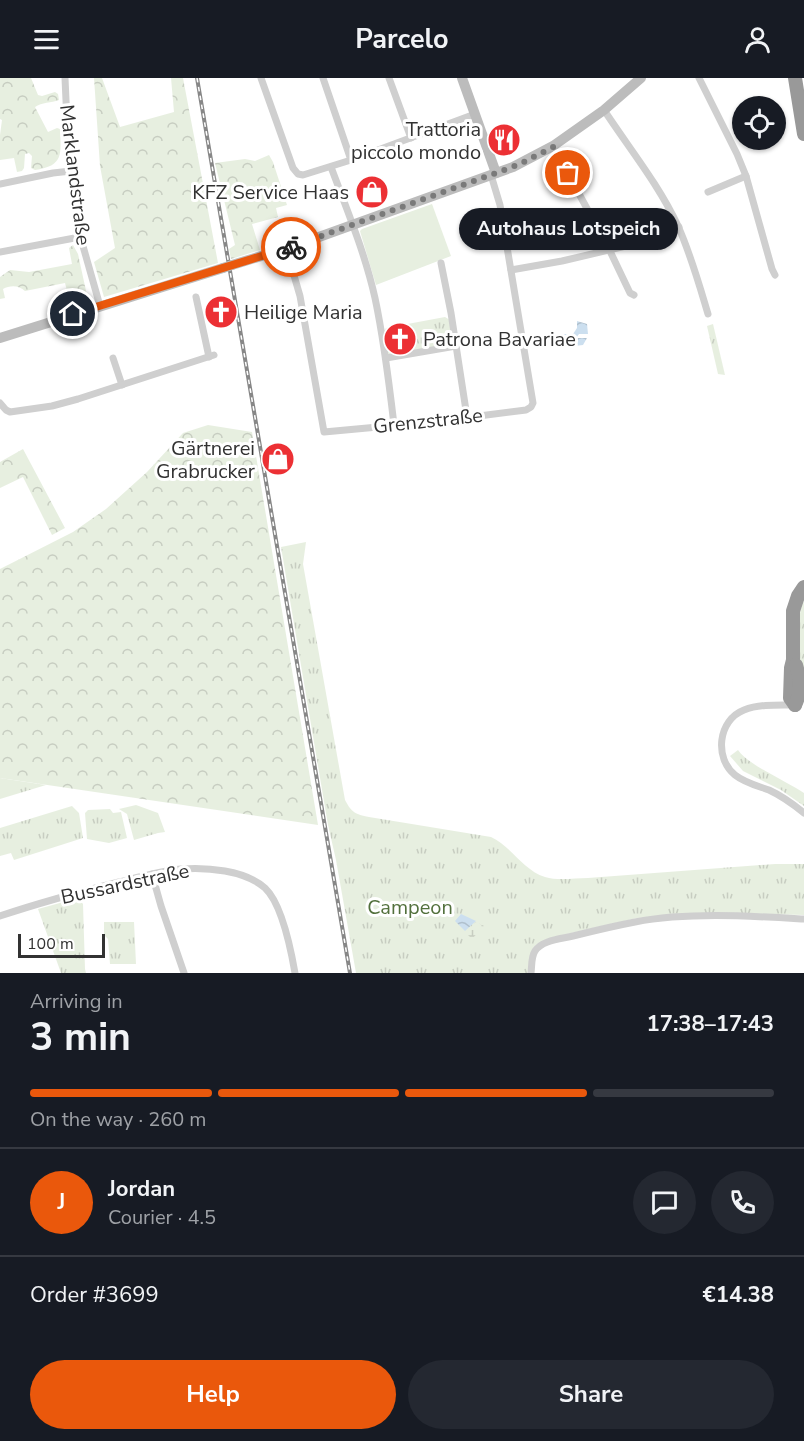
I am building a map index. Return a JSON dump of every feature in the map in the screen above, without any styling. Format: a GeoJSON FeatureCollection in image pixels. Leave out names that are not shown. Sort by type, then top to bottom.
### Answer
{"type":"FeatureCollection","features":[{"type":"Feature","properties":{"kind":"highway"},"geometry":{"type":"LineString","coordinates":[[795,78],[804,134]]}},
{"type":"Feature","properties":{"kind":"highway"},"geometry":{"type":"LineString","coordinates":[[803,78],[804,83]]}},
{"type":"Feature","properties":{"kind":"highway"},"geometry":{"type":"LineString","coordinates":[[799,705],[790,698],[793,611],[804,587]]}},
{"type":"Feature","properties":{"kind":"highway"},"geometry":{"type":"LineString","coordinates":[[793,660],[802,688],[799,694],[799,705]]}},
{"type":"Feature","properties":{"kind":"street","name":"Marklandstraße"},"geometry":{"type":"LineString","coordinates":[[65,78],[70,171],[80,237],[100,306]]}},
{"type":"Feature","properties":{"kind":"street"},"geometry":{"type":"LineString","coordinates":[[262,78],[293,168],[298,174],[307,174],[331,167],[475,114]]}},
{"type":"Feature","properties":{"kind":"street"},"geometry":{"type":"LineString","coordinates":[[323,78],[351,160]]}},
{"type":"Feature","properties":{"kind":"street"},"geometry":{"type":"LineString","coordinates":[[389,78],[411,138]]}},
{"type":"Feature","properties":{"kind":"street"},"geometry":{"type":"LineString","coordinates":[[462,78],[494,174],[511,270],[643,242],[679,227]]}},
{"type":"Feature","properties":{"kind":"street"},"geometry":{"type":"LineString","coordinates":[[0,338],[286,248],[520,164],[553,147],[604,110],[641,78]]}},
{"type":"Feature","properties":{"kind":"street"},"geometry":{"type":"LineString","coordinates":[[699,78],[746,176],[775,275]]}},
{"type":"Feature","properties":{"kind":"street"},"geometry":{"type":"LineString","coordinates":[[604,110],[662,196],[679,227],[693,262],[708,314]]}},
{"type":"Feature","properties":{"kind":"street"},"geometry":{"type":"LineString","coordinates":[[553,147],[609,249],[630,293],[634,296]]}},
{"type":"Feature","properties":{"kind":"street"},"geometry":{"type":"LineString","coordinates":[[331,167],[360,244],[375,298],[386,358],[394,425]]}},
{"type":"Feature","properties":{"kind":"street"},"geometry":{"type":"LineString","coordinates":[[0,184],[70,171]]}},
{"type":"Feature","properties":{"kind":"street"},"geometry":{"type":"LineString","coordinates":[[708,192],[746,176]]}},
{"type":"Feature","properties":{"kind":"street"},"geometry":{"type":"LineString","coordinates":[[0,252],[80,237]]}},
{"type":"Feature","properties":{"kind":"street","name":"Grenzstraße"},"geometry":{"type":"LineString","coordinates":[[286,248],[300,296],[324,432],[526,410],[531,407],[511,270]]}},
{"type":"Feature","properties":{"kind":"street"},"geometry":{"type":"LineString","coordinates":[[441,263],[467,417]]}},
{"type":"Feature","properties":{"kind":"street"},"geometry":{"type":"LineString","coordinates":[[0,403],[10,412],[42,408],[78,399],[211,356],[196,297]]}},
{"type":"Feature","properties":{"kind":"street"},"geometry":{"type":"LineString","coordinates":[[386,358],[456,346]]}},
{"type":"Feature","properties":{"kind":"street"},"geometry":{"type":"LineString","coordinates":[[113,358],[122,385]]}},
{"type":"Feature","properties":{"kind":"street"},"geometry":{"type":"LineString","coordinates":[[799,705],[755,707],[738,713],[724,729],[721,751],[725,762],[737,776],[784,798],[804,813]]}},
{"type":"Feature","properties":{"kind":"street","name":"Bussardstraße"},"geometry":{"type":"LineString","coordinates":[[0,916],[76,893],[152,874],[179,869],[211,869],[254,881],[269,893],[277,907],[284,928],[295,973]]}},
{"type":"Feature","properties":{"kind":"street"},"geometry":{"type":"LineString","coordinates":[[152,874],[184,973]]}},
{"type":"Feature","properties":{"kind":"street"},"geometry":{"type":"LineString","coordinates":[[531,973],[533,956],[540,946],[555,940],[636,922],[681,917],[804,919]]}},
{"type":"Feature","properties":{"kind":"green space"},"geometry":{"type":"Polygon","coordinates":[[[0,78],[31,78],[38,95],[55,92],[58,94],[59,100],[35,107],[48,132],[60,129],[61,145],[56,162],[35,170],[31,168],[32,156],[29,153],[25,154],[24,168],[17,172],[14,158],[0,160],[2,120],[0,119],[0,78]]]}},
{"type":"Feature","properties":{"kind":"green space"},"geometry":{"type":"Polygon","coordinates":[[[94,78],[102,78],[120,127],[174,112],[171,78],[183,78],[218,263],[104,297],[94,262],[115,248],[100,166],[94,78]]]}},
{"type":"Feature","properties":{"kind":"green space"},"geometry":{"type":"Polygon","coordinates":[[[269,155],[287,205],[276,208],[278,217],[252,224],[260,250],[231,259],[229,249],[235,245],[215,163],[245,159],[255,161],[269,155]]]}},
{"type":"Feature","properties":{"kind":"green space"},"geometry":{"type":"Polygon","coordinates":[[[432,204],[451,256],[376,285],[360,231],[432,204]]]}},
{"type":"Feature","properties":{"kind":"green space"},"geometry":{"type":"Polygon","coordinates":[[[73,245],[78,254],[88,300],[71,306],[65,283],[25,291],[14,286],[9,287],[3,289],[5,298],[0,299],[0,277],[10,270],[29,272],[72,264],[69,248],[73,245]]]}},
{"type":"Feature","properties":{"kind":"green space"},"geometry":{"type":"Polygon","coordinates":[[[445,317],[450,320],[454,341],[452,345],[388,355],[384,331],[386,328],[445,317]]]}},
{"type":"Feature","properties":{"kind":"green space"},"geometry":{"type":"Polygon","coordinates":[[[713,324],[725,375],[718,374],[707,326],[713,324]]]}},
{"type":"Feature","properties":{"kind":"green space"},"geometry":{"type":"Polygon","coordinates":[[[208,425],[252,432],[318,825],[0,778],[0,569],[73,532],[106,509],[147,472],[183,433],[208,425]]]}},
{"type":"Feature","properties":{"kind":"green space"},"geometry":{"type":"Polygon","coordinates":[[[23,449],[65,528],[52,535],[23,477],[0,488],[0,462],[23,449]]]}},
{"type":"Feature","properties":{"kind":"green space","name":"Campeon"},"geometry":{"type":"Polygon","coordinates":[[[306,542],[303,564],[345,800],[354,812],[369,817],[491,837],[537,874],[555,879],[804,864],[804,915],[729,913],[637,918],[554,937],[540,943],[531,953],[528,973],[356,973],[328,825],[281,547],[306,542]]]}},
{"type":"Feature","properties":{"kind":"green space"},"geometry":{"type":"Polygon","coordinates":[[[804,601],[804,681],[798,630],[804,601]]]}},
{"type":"Feature","properties":{"kind":"green space"},"geometry":{"type":"Polygon","coordinates":[[[738,750],[750,762],[804,793],[804,806],[781,790],[743,771],[730,756],[738,750]]]}},
{"type":"Feature","properties":{"kind":"green space"},"geometry":{"type":"Polygon","coordinates":[[[0,778],[46,785],[0,799],[0,778]]]}},
{"type":"Feature","properties":{"kind":"green space"},"geometry":{"type":"Polygon","coordinates":[[[136,805],[158,813],[165,832],[134,840],[127,814],[119,809],[136,805]]]}},
{"type":"Feature","properties":{"kind":"green space"},"geometry":{"type":"Polygon","coordinates":[[[72,806],[79,813],[83,838],[14,860],[11,853],[0,856],[0,828],[72,806]]]}},
{"type":"Feature","properties":{"kind":"green space"},"geometry":{"type":"Polygon","coordinates":[[[110,809],[113,813],[121,812],[127,838],[109,843],[87,839],[85,813],[88,810],[110,809]]]}},
{"type":"Feature","properties":{"kind":"green space"},"geometry":{"type":"Polygon","coordinates":[[[78,898],[83,904],[86,973],[61,973],[38,909],[78,898]]]}},
{"type":"Feature","properties":{"kind":"green space"},"geometry":{"type":"Polygon","coordinates":[[[104,922],[134,922],[136,964],[110,964],[108,939],[104,935],[104,922]]]}},
{"type":"Feature","properties":{"kind":"green space"},"geometry":{"type":"Polygon","coordinates":[[[476,922],[484,926],[472,939],[465,932],[476,922]]]}},
{"type":"Feature","properties":{"kind":"water"},"geometry":{"type":"Polygon","coordinates":[[[577,321],[587,324],[588,334],[579,334],[576,338],[587,338],[583,345],[547,342],[560,334],[573,334],[577,328],[577,321]]]}},
{"type":"Feature","properties":{"kind":"water"},"geometry":{"type":"Polygon","coordinates":[[[461,914],[476,921],[465,931],[455,921],[461,914]]]}},
{"type":"Feature","properties":{"kind":"railway"},"geometry":{"type":"LineString","coordinates":[[197,78],[350,973]]}},
{"type":"Feature","properties":{"kind":"way so far"},"geometry":{"type":"LineString","coordinates":[[291,247],[520,164],[553,147],[568,173]]}},
{"type":"Feature","properties":{"kind":"place","name":"Trattoria piccolo mondo"},"geometry":{"type":"Point","coordinates":[504,140]}},
{"type":"Feature","properties":{"kind":"place","name":"Autohaus Lotspeich"},"geometry":{"type":"Point","coordinates":[568,173]}},
{"type":"Feature","properties":{"kind":"place","name":"KFZ Service Haas"},"geometry":{"type":"Point","coordinates":[372,192]}},
{"type":"Feature","properties":{"kind":"place","name":"Heilige Maria"},"geometry":{"type":"Point","coordinates":[221,312]}},
{"type":"Feature","properties":{"kind":"place","name":"Patrona Bavariae"},"geometry":{"type":"Point","coordinates":[400,339]}},
{"type":"Feature","properties":{"kind":"place","name":"Gärtnerei Grabrucker"},"geometry":{"type":"Point","coordinates":[278,459]}},
{"type":"Feature","properties":{"kind":"route"},"geometry":{"type":"LineString","coordinates":[[73,314],[291,247]]}}]}
